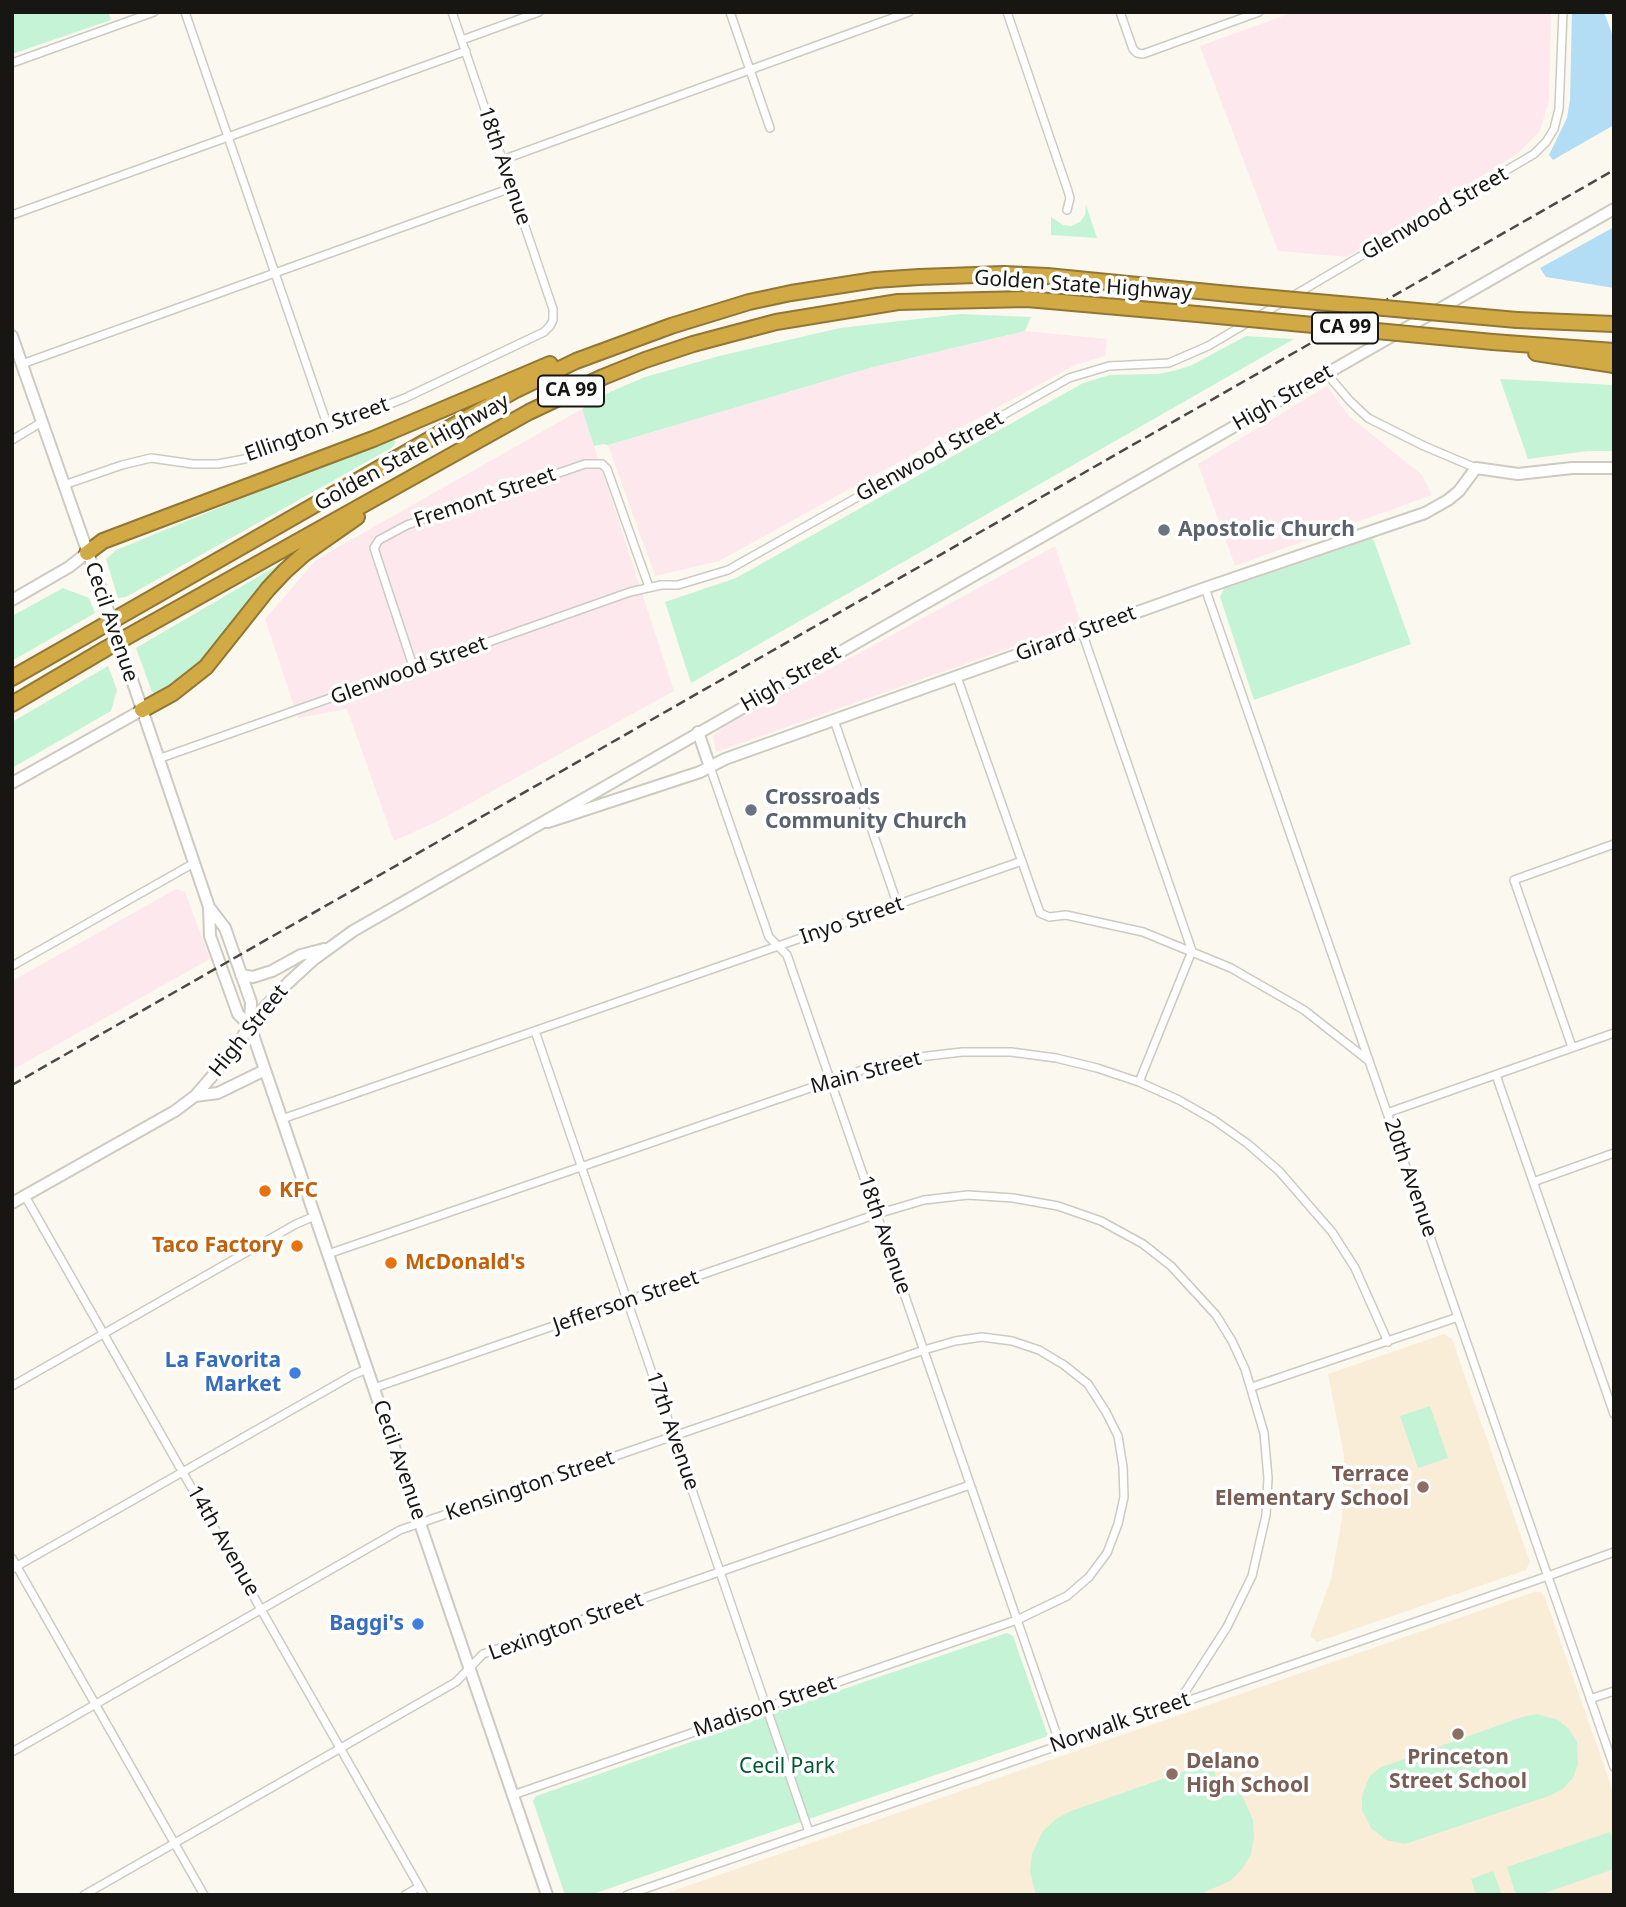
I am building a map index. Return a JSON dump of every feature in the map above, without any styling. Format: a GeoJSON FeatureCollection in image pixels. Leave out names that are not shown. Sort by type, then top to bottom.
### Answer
{"type":"FeatureCollection","features":[{"type":"Feature","properties":{"kind":"highway","name":"Golden State Highway"},"geometry":{"type":"LineString","coordinates":[[12,676],[514,391],[619,344],[749,302],[875,280],[961,275],[1036,275],[1517,320],[1614,324]]}},
{"type":"Feature","properties":{"kind":"highway","name":"Golden State Highway"},"geometry":{"type":"LineString","coordinates":[[12,704],[529,412],[603,377],[693,344],[790,319],[898,302],[985,298],[1076,302],[1614,351]]}},
{"type":"Feature","properties":{"kind":"highway"},"geometry":{"type":"LineString","coordinates":[[1495,342],[1551,357],[1614,365]]}},
{"type":"Feature","properties":{"kind":"highway"},"geometry":{"type":"LineString","coordinates":[[87,553],[103,541],[373,439],[532,371],[619,344]]}},
{"type":"Feature","properties":{"kind":"highway"},"geometry":{"type":"LineString","coordinates":[[142,710],[173,693],[206,667],[268,589],[304,554],[426,470]]}},
{"type":"Feature","properties":{"kind":"main road","name":"High Street"},"geometry":{"type":"LineString","coordinates":[[12,1203],[175,1111],[195,1096],[288,983],[353,931],[1614,209]]}},
{"type":"Feature","properties":{"kind":"main road","name":"Cecil Avenue"},"geometry":{"type":"LineString","coordinates":[[12,336],[209,907],[210,936],[238,1014],[250,1026]]}},
{"type":"Feature","properties":{"kind":"main road"},"geometry":{"type":"LineString","coordinates":[[1476,468],[1518,474],[1572,468],[1614,468]]}},
{"type":"Feature","properties":{"kind":"main road","name":"Girard Street"},"geometry":{"type":"LineString","coordinates":[[532,827],[583,812],[1205,588],[1425,513],[1459,491],[1476,468]]}},
{"type":"Feature","properties":{"kind":"main road"},"geometry":{"type":"LineString","coordinates":[[12,600],[69,567],[87,553]]}},
{"type":"Feature","properties":{"kind":"main road"},"geometry":{"type":"LineString","coordinates":[[12,783],[142,710]]}},
{"type":"Feature","properties":{"kind":"main road","name":"18th Avenue"},"geometry":{"type":"LineString","coordinates":[[698,732],[710,767]]}},
{"type":"Feature","properties":{"kind":"main road","name":"Cecil Avenue"},"geometry":{"type":"LineString","coordinates":[[209,907],[225,929],[251,1002],[250,1026],[547,1895]]}},
{"type":"Feature","properties":{"kind":"main road"},"geometry":{"type":"LineString","coordinates":[[241,975],[253,978],[300,955],[330,947]]}},
{"type":"Feature","properties":{"kind":"main road"},"geometry":{"type":"LineString","coordinates":[[195,1096],[218,1093],[265,1070]]}},
{"type":"Feature","properties":{"kind":"street"},"geometry":{"type":"LineString","coordinates":[[12,63],[154,12]]}},
{"type":"Feature","properties":{"kind":"street"},"geometry":{"type":"LineString","coordinates":[[185,12],[328,427]]}},
{"type":"Feature","properties":{"kind":"street","name":"18th Avenue"},"geometry":{"type":"LineString","coordinates":[[452,12],[553,309],[553,320]]}},
{"type":"Feature","properties":{"kind":"street"},"geometry":{"type":"LineString","coordinates":[[462,40],[539,12]]}},
{"type":"Feature","properties":{"kind":"street"},"geometry":{"type":"LineString","coordinates":[[730,12],[770,128]]}},
{"type":"Feature","properties":{"kind":"street"},"geometry":{"type":"LineString","coordinates":[[502,160],[909,12]]}},
{"type":"Feature","properties":{"kind":"street"},"geometry":{"type":"LineString","coordinates":[[1007,12],[1068,191],[1070,198],[1067,210]]}},
{"type":"Feature","properties":{"kind":"street"},"geometry":{"type":"LineString","coordinates":[[1120,12],[1133,49],[1143,54],[1259,12]]}},
{"type":"Feature","properties":{"kind":"street"},"geometry":{"type":"LineString","coordinates":[[1228,12],[1231,22]]}},
{"type":"Feature","properties":{"kind":"street","name":"Glenwood Street"},"geometry":{"type":"LineString","coordinates":[[158,759],[649,587],[678,585],[727,570],[1069,378],[1109,366],[1169,363],[1194,353],[1524,162],[1546,142],[1554,129],[1559,109],[1563,12]]}},
{"type":"Feature","properties":{"kind":"street"},"geometry":{"type":"LineString","coordinates":[[12,215],[466,51]]}},
{"type":"Feature","properties":{"kind":"street"},"geometry":{"type":"LineString","coordinates":[[22,364],[511,188]]}},
{"type":"Feature","properties":{"kind":"street","name":"Ellington Street"},"geometry":{"type":"LineString","coordinates":[[64,485],[151,458],[193,464],[218,464],[255,457],[405,397],[544,332],[553,320]]}},
{"type":"Feature","properties":{"kind":"street"},"geometry":{"type":"LineString","coordinates":[[1326,373],[1368,418],[1476,468]]}},
{"type":"Feature","properties":{"kind":"street"},"geometry":{"type":"LineString","coordinates":[[12,440],[42,422]]}},
{"type":"Feature","properties":{"kind":"street","name":"Fremont Street"},"geometry":{"type":"LineString","coordinates":[[414,669],[373,548],[379,540],[407,524],[585,464],[602,464],[607,469],[649,587]]}},
{"type":"Feature","properties":{"kind":"street","name":"20th Avenue"},"geometry":{"type":"LineString","coordinates":[[1205,588],[1614,1767]]}},
{"type":"Feature","properties":{"kind":"street"},"geometry":{"type":"LineString","coordinates":[[1082,632],[1192,951],[1139,1082]]}},
{"type":"Feature","properties":{"kind":"street"},"geometry":{"type":"LineString","coordinates":[[957,677],[1040,913],[1049,917],[1066,915],[1143,932],[1241,973],[1295,1004],[1338,1034],[1369,1062]]}},
{"type":"Feature","properties":{"kind":"street"},"geometry":{"type":"LineString","coordinates":[[834,720],[898,906]]}},
{"type":"Feature","properties":{"kind":"street","name":"18th Avenue"},"geometry":{"type":"LineString","coordinates":[[710,767],[769,937],[787,955],[1060,1744]]}},
{"type":"Feature","properties":{"kind":"street"},"geometry":{"type":"LineString","coordinates":[[1572,1048],[1514,880],[1614,844]]}},
{"type":"Feature","properties":{"kind":"street","name":"Inyo Street"},"geometry":{"type":"LineString","coordinates":[[282,1119],[1022,861]]}},
{"type":"Feature","properties":{"kind":"street"},"geometry":{"type":"LineString","coordinates":[[12,966],[194,863]]}},
{"type":"Feature","properties":{"kind":"street","name":"17th Avenue"},"geometry":{"type":"LineString","coordinates":[[535,1031],[809,1832]]}},
{"type":"Feature","properties":{"kind":"street"},"geometry":{"type":"LineString","coordinates":[[1387,1113],[1614,1033]]}},
{"type":"Feature","properties":{"kind":"street","name":"Main Street"},"geometry":{"type":"LineString","coordinates":[[328,1254],[874,1066],[962,1052],[1011,1052],[1056,1058],[1139,1082],[1179,1100],[1248,1144],[1279,1171],[1332,1232],[1355,1268],[1388,1342]]}},
{"type":"Feature","properties":{"kind":"street"},"geometry":{"type":"LineString","coordinates":[[1496,1075],[1614,1414]]}},
{"type":"Feature","properties":{"kind":"street"},"geometry":{"type":"LineString","coordinates":[[1533,1182],[1614,1153]]}},
{"type":"Feature","properties":{"kind":"street","name":"Jefferson Street"},"geometry":{"type":"LineString","coordinates":[[374,1388],[924,1200],[968,1195],[1013,1198],[1058,1206],[1101,1221],[1143,1244],[1194,1289],[1225,1328],[1252,1387],[1261,1418],[1268,1463],[1266,1515],[1252,1576],[1234,1616],[1178,1703]]}},
{"type":"Feature","properties":{"kind":"street","name":"14th Avenue"},"geometry":{"type":"LineString","coordinates":[[25,1196],[419,1887]]}},
{"type":"Feature","properties":{"kind":"street"},"geometry":{"type":"LineString","coordinates":[[12,1386],[296,1224],[315,1216]]}},
{"type":"Feature","properties":{"kind":"street"},"geometry":{"type":"LineString","coordinates":[[1252,1387],[1458,1317]]}},
{"type":"Feature","properties":{"kind":"street","name":"Madison Street"},"geometry":{"type":"LineString","coordinates":[[513,1795],[1017,1620],[1068,1596],[1089,1577],[1107,1553],[1118,1524],[1124,1497],[1124,1466],[1118,1436],[1088,1384],[1039,1350],[1012,1341],[982,1337],[924,1350]]}},
{"type":"Feature","properties":{"kind":"street","name":"Kensington Street"},"geometry":{"type":"LineString","coordinates":[[12,1752],[400,1530],[924,1350]]}},
{"type":"Feature","properties":{"kind":"street"},"geometry":{"type":"LineString","coordinates":[[15,1568],[353,1375],[368,1369]]}},
{"type":"Feature","properties":{"kind":"street","name":"Lexington Street"},"geometry":{"type":"LineString","coordinates":[[83,1895],[456,1682],[483,1654],[970,1485]]}},
{"type":"Feature","properties":{"kind":"street","name":"Norwalk Street"},"geometry":{"type":"LineString","coordinates":[[627,1895],[1614,1552]]}},
{"type":"Feature","properties":{"kind":"street"},"geometry":{"type":"LineString","coordinates":[[12,1558],[15,1568],[204,1895]]}},
{"type":"Feature","properties":{"kind":"street"},"geometry":{"type":"LineString","coordinates":[[1590,1699],[1614,1691]]}},
{"type":"Feature","properties":{"kind":"street"},"geometry":{"type":"LineString","coordinates":[[405,1895],[419,1887],[424,1895]]}},
{"type":"Feature","properties":{"kind":"shaded area"},"geometry":{"type":"Polygon","coordinates":[[[1294,12],[1551,12],[1549,100],[1540,131],[1516,155],[1347,257],[1278,251],[1200,46],[1294,12]]]}},
{"type":"Feature","properties":{"kind":"shaded area"},"geometry":{"type":"Polygon","coordinates":[[[1025,331],[1107,339],[1105,356],[1075,365],[719,561],[655,576],[608,445],[873,367],[1025,331]]]}},
{"type":"Feature","properties":{"kind":"shaded area"},"geometry":{"type":"Polygon","coordinates":[[[1327,386],[1349,416],[1422,475],[1432,495],[1235,566],[1198,464],[1327,386]]]}},
{"type":"Feature","properties":{"kind":"shaded area"},"geometry":{"type":"Polygon","coordinates":[[[582,409],[674,691],[438,821],[394,841],[347,709],[298,718],[265,619],[317,559],[582,409]]]}},
{"type":"Feature","properties":{"kind":"shaded area"},"geometry":{"type":"Polygon","coordinates":[[[1055,546],[1081,623],[716,752],[713,735],[727,725],[1055,546]]]}},
{"type":"Feature","properties":{"kind":"shaded area"},"geometry":{"type":"Polygon","coordinates":[[[176,889],[185,892],[210,959],[12,1070],[12,981],[176,889]]]}},
{"type":"Feature","properties":{"kind":"shaded area","name":"Terrace Elementary School"},"geometry":{"type":"Polygon","coordinates":[[[1444,1334],[1452,1339],[1530,1562],[1526,1570],[1317,1642],[1310,1636],[1331,1579],[1342,1519],[1344,1455],[1328,1374],[1444,1334]]]}},
{"type":"Feature","properties":{"kind":"shaded area"},"geometry":{"type":"Polygon","coordinates":[[[1534,1592],[1541,1592],[1545,1597],[1614,1794],[1614,1895],[661,1895],[1534,1592]]]}},
{"type":"Feature","properties":{"kind":"green space"},"geometry":{"type":"Polygon","coordinates":[[[12,12],[108,12],[111,20],[12,54],[12,12]]]}},
{"type":"Feature","properties":{"kind":"green space"},"geometry":{"type":"Polygon","coordinates":[[[1086,205],[1097,238],[1051,235],[1051,217],[1063,225],[1071,226],[1080,222],[1085,215],[1086,205]]]}},
{"type":"Feature","properties":{"kind":"green space"},"geometry":{"type":"Polygon","coordinates":[[[960,314],[1031,317],[1025,331],[873,367],[608,445],[594,446],[582,409],[610,392],[645,377],[719,356],[840,328],[960,314]]]}},
{"type":"Feature","properties":{"kind":"green space"},"geometry":{"type":"Polygon","coordinates":[[[1246,336],[1294,339],[691,683],[665,602],[736,578],[1083,383],[1110,375],[1158,374],[1177,370],[1192,365],[1246,336]]]}},
{"type":"Feature","properties":{"kind":"green space"},"geometry":{"type":"Polygon","coordinates":[[[1500,379],[1614,385],[1614,451],[1588,451],[1528,459],[1500,379]]]}},
{"type":"Feature","properties":{"kind":"green space"},"geometry":{"type":"Polygon","coordinates":[[[389,438],[396,441],[393,447],[126,597],[118,598],[106,559],[116,550],[389,438]]]}},
{"type":"Feature","properties":{"kind":"green space"},"geometry":{"type":"Polygon","coordinates":[[[1373,538],[1411,644],[1254,700],[1220,597],[1224,589],[1373,538]]]}},
{"type":"Feature","properties":{"kind":"green space"},"geometry":{"type":"Polygon","coordinates":[[[297,554],[203,664],[185,679],[157,695],[152,692],[136,648],[297,554]]]}},
{"type":"Feature","properties":{"kind":"green space"},"geometry":{"type":"Polygon","coordinates":[[[63,588],[89,598],[95,613],[12,661],[12,616],[63,588]]]}},
{"type":"Feature","properties":{"kind":"green space"},"geometry":{"type":"Polygon","coordinates":[[[108,666],[117,690],[111,711],[12,768],[12,722],[108,666]]]}},
{"type":"Feature","properties":{"kind":"green space"},"geometry":{"type":"Polygon","coordinates":[[[1430,1406],[1448,1458],[1418,1468],[1400,1416],[1430,1406]]]}},
{"type":"Feature","properties":{"kind":"green space","name":"Cecil Park"},"geometry":{"type":"Polygon","coordinates":[[[1007,1633],[1013,1636],[1048,1736],[590,1895],[565,1895],[533,1801],[536,1796],[1007,1633]]]}},
{"type":"Feature","properties":{"kind":"green space"},"geometry":{"type":"Polygon","coordinates":[[[1537,1714],[1558,1720],[1569,1729],[1577,1742],[1578,1764],[1573,1778],[1563,1789],[1405,1844],[1386,1840],[1371,1828],[1362,1810],[1362,1796],[1369,1777],[1379,1768],[1537,1714]]]}},
{"type":"Feature","properties":{"kind":"green space"},"geometry":{"type":"Polygon","coordinates":[[[1211,1762],[1216,1776],[1229,1782],[1242,1795],[1253,1820],[1251,1854],[1242,1869],[1230,1881],[1198,1895],[1036,1895],[1030,1872],[1032,1854],[1043,1831],[1056,1819],[1071,1811],[1211,1762]]]}},
{"type":"Feature","properties":{"kind":"green space"},"geometry":{"type":"Polygon","coordinates":[[[1610,1832],[1614,1842],[1614,1869],[1539,1895],[1516,1895],[1507,1867],[1610,1832]]]}},
{"type":"Feature","properties":{"kind":"green space"},"geometry":{"type":"Polygon","coordinates":[[[1493,1871],[1502,1895],[1476,1895],[1471,1879],[1493,1871]]]}},
{"type":"Feature","properties":{"kind":"water"},"geometry":{"type":"Polygon","coordinates":[[[1572,12],[1604,12],[1614,39],[1614,125],[1553,160],[1549,155],[1567,118],[1570,100],[1572,12]]]}},
{"type":"Feature","properties":{"kind":"water"},"geometry":{"type":"Polygon","coordinates":[[[1614,227],[1614,288],[1546,277],[1540,268],[1614,227]]]}},
{"type":"Feature","properties":{"kind":"railway"},"geometry":{"type":"LineString","coordinates":[[12,1085],[1614,170]]}},
{"type":"Feature","properties":{"kind":"place","name":"Apostolic Church"},"geometry":{"type":"Point","coordinates":[1164,530]}},
{"type":"Feature","properties":{"kind":"place","name":"Crossroads Community Church"},"geometry":{"type":"Point","coordinates":[751,810]}},
{"type":"Feature","properties":{"kind":"place","name":"KFC"},"geometry":{"type":"Point","coordinates":[265,1191]}},
{"type":"Feature","properties":{"kind":"place","name":"Taco Factory"},"geometry":{"type":"Point","coordinates":[297,1246]}},
{"type":"Feature","properties":{"kind":"place","name":"McDonald's"},"geometry":{"type":"Point","coordinates":[391,1263]}},
{"type":"Feature","properties":{"kind":"place","name":"La Favorita Market"},"geometry":{"type":"Point","coordinates":[295,1373]}},
{"type":"Feature","properties":{"kind":"place","name":"Terrace Elementary School"},"geometry":{"type":"Point","coordinates":[1423,1487]}},
{"type":"Feature","properties":{"kind":"place","name":"Baggi's"},"geometry":{"type":"Point","coordinates":[418,1624]}},
{"type":"Feature","properties":{"kind":"place","name":"Princeton Street School"},"geometry":{"type":"Point","coordinates":[1458,1734]}},
{"type":"Feature","properties":{"kind":"place","name":"Delano High School"},"geometry":{"type":"Point","coordinates":[1172,1774]}}]}
